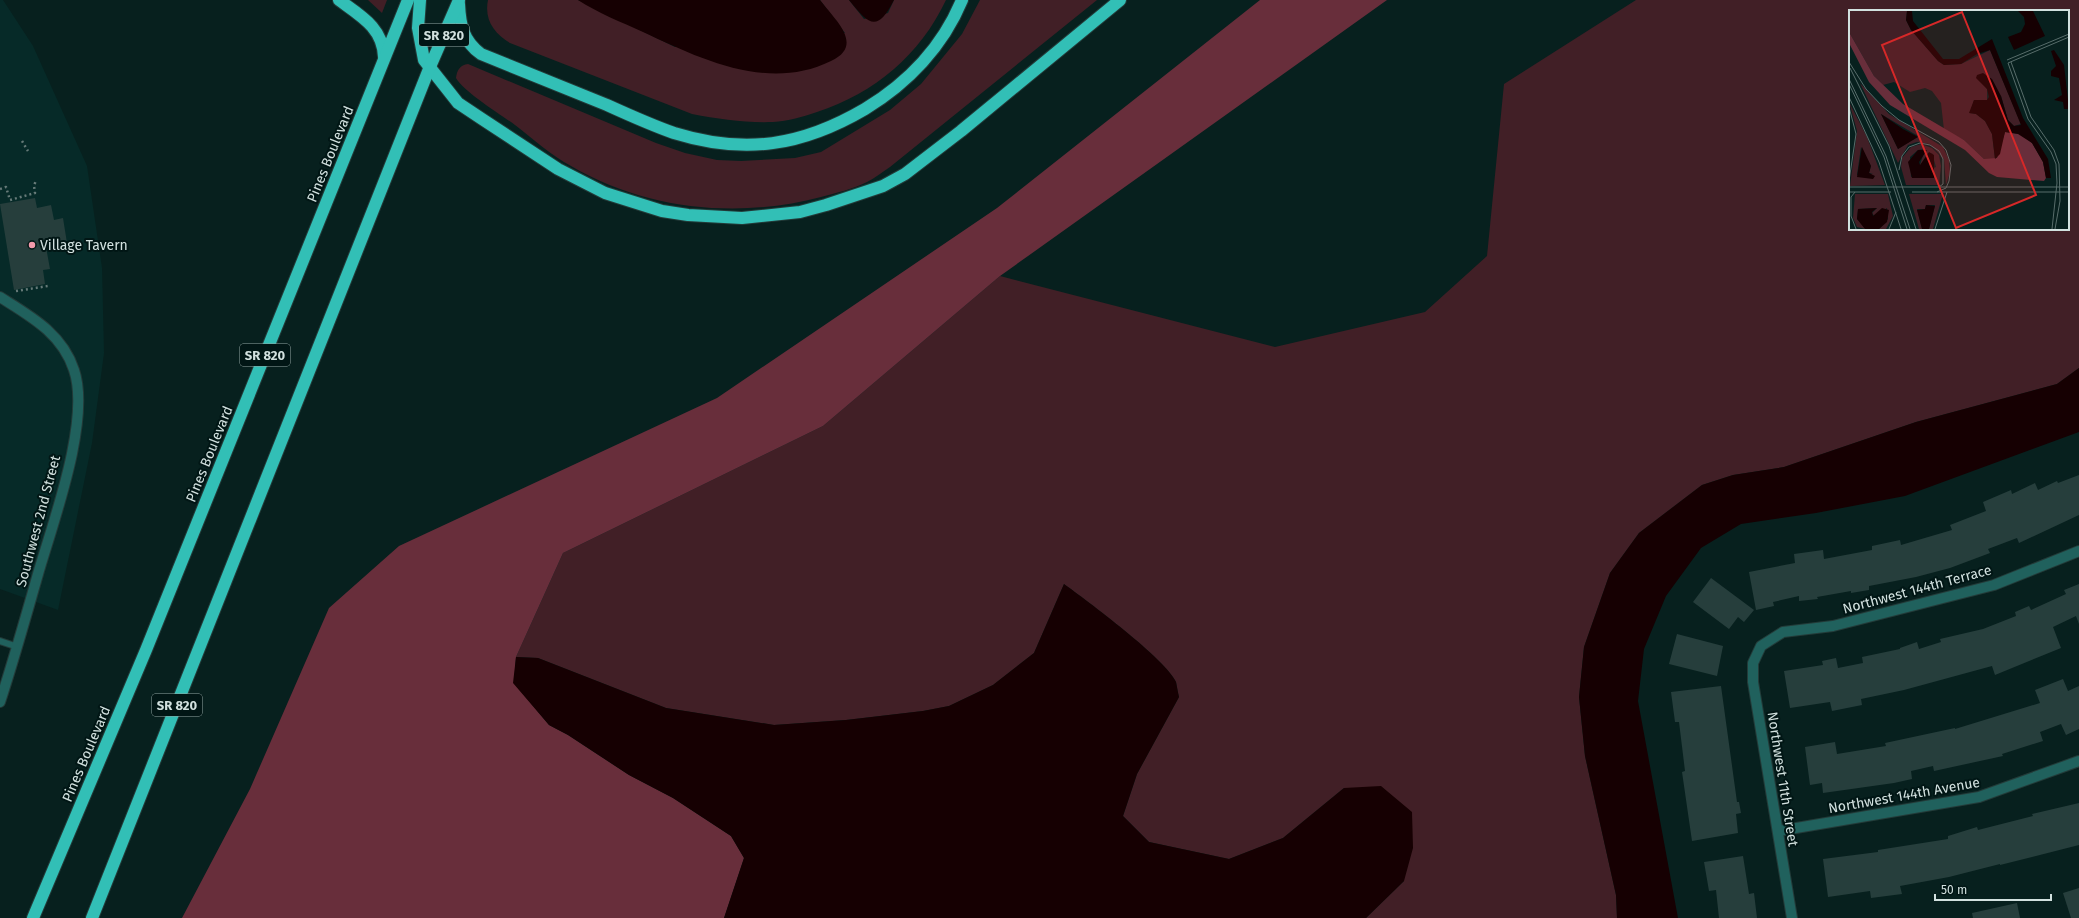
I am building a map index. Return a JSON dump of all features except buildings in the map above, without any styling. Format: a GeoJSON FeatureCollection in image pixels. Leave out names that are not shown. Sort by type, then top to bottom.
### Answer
{"type":"FeatureCollection","features":[{"type":"Feature","properties":{"kind":"highway"},"geometry":{"type":"LineString","coordinates":[[340,0],[375,29],[384,47],[384,60]]}},
{"type":"Feature","properties":{"kind":"highway","name":"Pines Boulevard"},"geometry":{"type":"LineString","coordinates":[[33,918],[146,650],[408,0]]}},
{"type":"Feature","properties":{"kind":"highway"},"geometry":{"type":"LineString","coordinates":[[420,0],[418,28],[421,50],[429,69],[458,102],[558,169],[606,193],[662,211],[688,215],[742,218],[800,212],[854,197],[882,186],[904,174],[961,131],[1120,0]]}},
{"type":"Feature","properties":{"kind":"highway"},"geometry":{"type":"LineString","coordinates":[[459,0],[460,22],[464,37],[474,49],[481,54],[674,132],[720,143],[769,144],[791,141],[826,130],[858,113],[891,92],[931,53],[947,29],[962,0]]}},
{"type":"Feature","properties":{"kind":"highway","name":"SR 820"},"geometry":{"type":"LineString","coordinates":[[92,918],[429,69],[459,0]]}},
{"type":"Feature","properties":{"kind":"street","name":"Southwest 2nd Street"},"geometry":{"type":"LineString","coordinates":[[0,297],[45,326],[62,346],[74,370],[79,400],[75,437],[61,496],[18,647],[0,702]]}},
{"type":"Feature","properties":{"kind":"street","name":"Northwest 144th Terrace"},"geometry":{"type":"LineString","coordinates":[[1761,646],[1783,632],[1833,626],[1994,584],[2079,551]]}},
{"type":"Feature","properties":{"kind":"street","name":"Northwest 11th Street"},"geometry":{"type":"LineString","coordinates":[[1761,646],[1753,663],[1753,682],[1792,918]]}},
{"type":"Feature","properties":{"kind":"street","name":"Northwest 144th Avenue"},"geometry":{"type":"LineString","coordinates":[[1778,831],[1980,797],[2079,761]]}},
{"type":"Feature","properties":{"kind":"lane"},"geometry":{"type":"LineString","coordinates":[[0,641],[18,647]]}},
{"type":"Feature","properties":{"kind":"path"},"geometry":{"type":"LineString","coordinates":[[22,141],[28,151]]}},
{"type":"Feature","properties":{"kind":"path"},"geometry":{"type":"LineString","coordinates":[[0,189],[6,187],[10,200],[35,193],[34,186],[36,180]]}},
{"type":"Feature","properties":{"kind":"path"},"geometry":{"type":"LineString","coordinates":[[12,289],[18,292],[48,286]]}},
{"type":"Feature","properties":{"kind":"shaded area"},"geometry":{"type":"Polygon","coordinates":[[[0,0],[3,0],[33,46],[87,166],[102,268],[104,353],[92,443],[58,610],[0,589],[0,0]]]}},
{"type":"Feature","properties":{"kind":"shaded area"},"geometry":{"type":"Polygon","coordinates":[[[368,0],[387,0],[382,13],[368,0]]]}},
{"type":"Feature","properties":{"kind":"shaded area"},"geometry":{"type":"Polygon","coordinates":[[[488,0],[578,0],[675,47],[845,33],[820,0],[849,0],[864,19],[888,13],[894,0],[946,0],[923,38],[909,55],[894,70],[876,83],[838,104],[817,112],[790,120],[752,122],[712,118],[692,114],[510,43],[499,35],[489,20],[487,7],[488,0]]]}},
{"type":"Feature","properties":{"kind":"shaded area"},"geometry":{"type":"Polygon","coordinates":[[[578,0],[820,0],[844,32],[846,48],[841,55],[831,61],[807,70],[783,73],[759,73],[711,61],[688,52],[610,17],[578,0]]]}},
{"type":"Feature","properties":{"kind":"shaded area"},"geometry":{"type":"Polygon","coordinates":[[[849,0],[894,0],[883,17],[878,21],[873,22],[862,15],[849,0]]]}},
{"type":"Feature","properties":{"kind":"shaded area"},"geometry":{"type":"Polygon","coordinates":[[[980,0],[1097,0],[876,177],[844,191],[790,204],[757,208],[693,206],[661,201],[600,181],[571,166],[542,147],[515,125],[466,90],[456,78],[459,68],[468,64],[656,143],[685,153],[717,160],[741,161],[795,158],[821,152],[890,110],[921,84],[962,34],[980,0]]]}},
{"type":"Feature","properties":{"kind":"shaded area"},"geometry":{"type":"Polygon","coordinates":[[[1260,0],[1387,0],[1000,276],[823,426],[563,553],[516,657],[514,683],[549,725],[568,735],[629,775],[673,798],[731,836],[744,858],[724,918],[182,918],[250,789],[329,608],[399,546],[717,398],[997,208],[1260,0]]]}},
{"type":"Feature","properties":{"kind":"shaded area"},"geometry":{"type":"Polygon","coordinates":[[[1636,0],[2079,0],[2079,368],[2057,384],[1916,422],[1784,467],[1733,475],[1702,485],[1639,533],[1610,573],[1584,647],[1579,697],[1585,756],[1616,895],[1617,918],[1366,918],[1404,881],[1344,788],[1283,838],[1229,859],[1149,842],[1123,816],[1137,774],[1179,697],[1176,682],[1170,672],[1158,660],[1125,631],[1064,584],[1034,653],[993,685],[949,706],[923,711],[846,720],[774,725],[666,708],[538,658],[516,657],[563,553],[823,426],[1000,276],[1275,347],[1425,312],[1487,256],[1504,84],[1636,0]]]}},
{"type":"Feature","properties":{"kind":"shaded area"},"geometry":{"type":"Polygon","coordinates":[[[2079,368],[2079,432],[1905,496],[1816,513],[1741,524],[1701,548],[1666,596],[1644,649],[1638,701],[1678,918],[1617,918],[1616,895],[1585,756],[1579,697],[1584,647],[1610,573],[1639,533],[1702,485],[1733,475],[1784,467],[1916,422],[2057,384],[2079,368]]]}},
{"type":"Feature","properties":{"kind":"shaded area"},"geometry":{"type":"Polygon","coordinates":[[[1064,584],[1125,631],[1170,672],[1176,682],[1179,697],[1137,774],[1123,816],[1149,842],[1229,859],[1283,838],[1344,788],[1381,786],[1412,812],[1413,848],[1404,881],[1366,918],[724,918],[744,858],[731,836],[673,798],[629,775],[568,735],[549,725],[513,683],[516,657],[538,658],[666,708],[774,725],[846,720],[923,711],[949,706],[993,685],[1034,653],[1064,584]]]}},
{"type":"Feature","properties":{"kind":"place","name":"Village Tavern"},"geometry":{"type":"Point","coordinates":[32,245]}}]}
